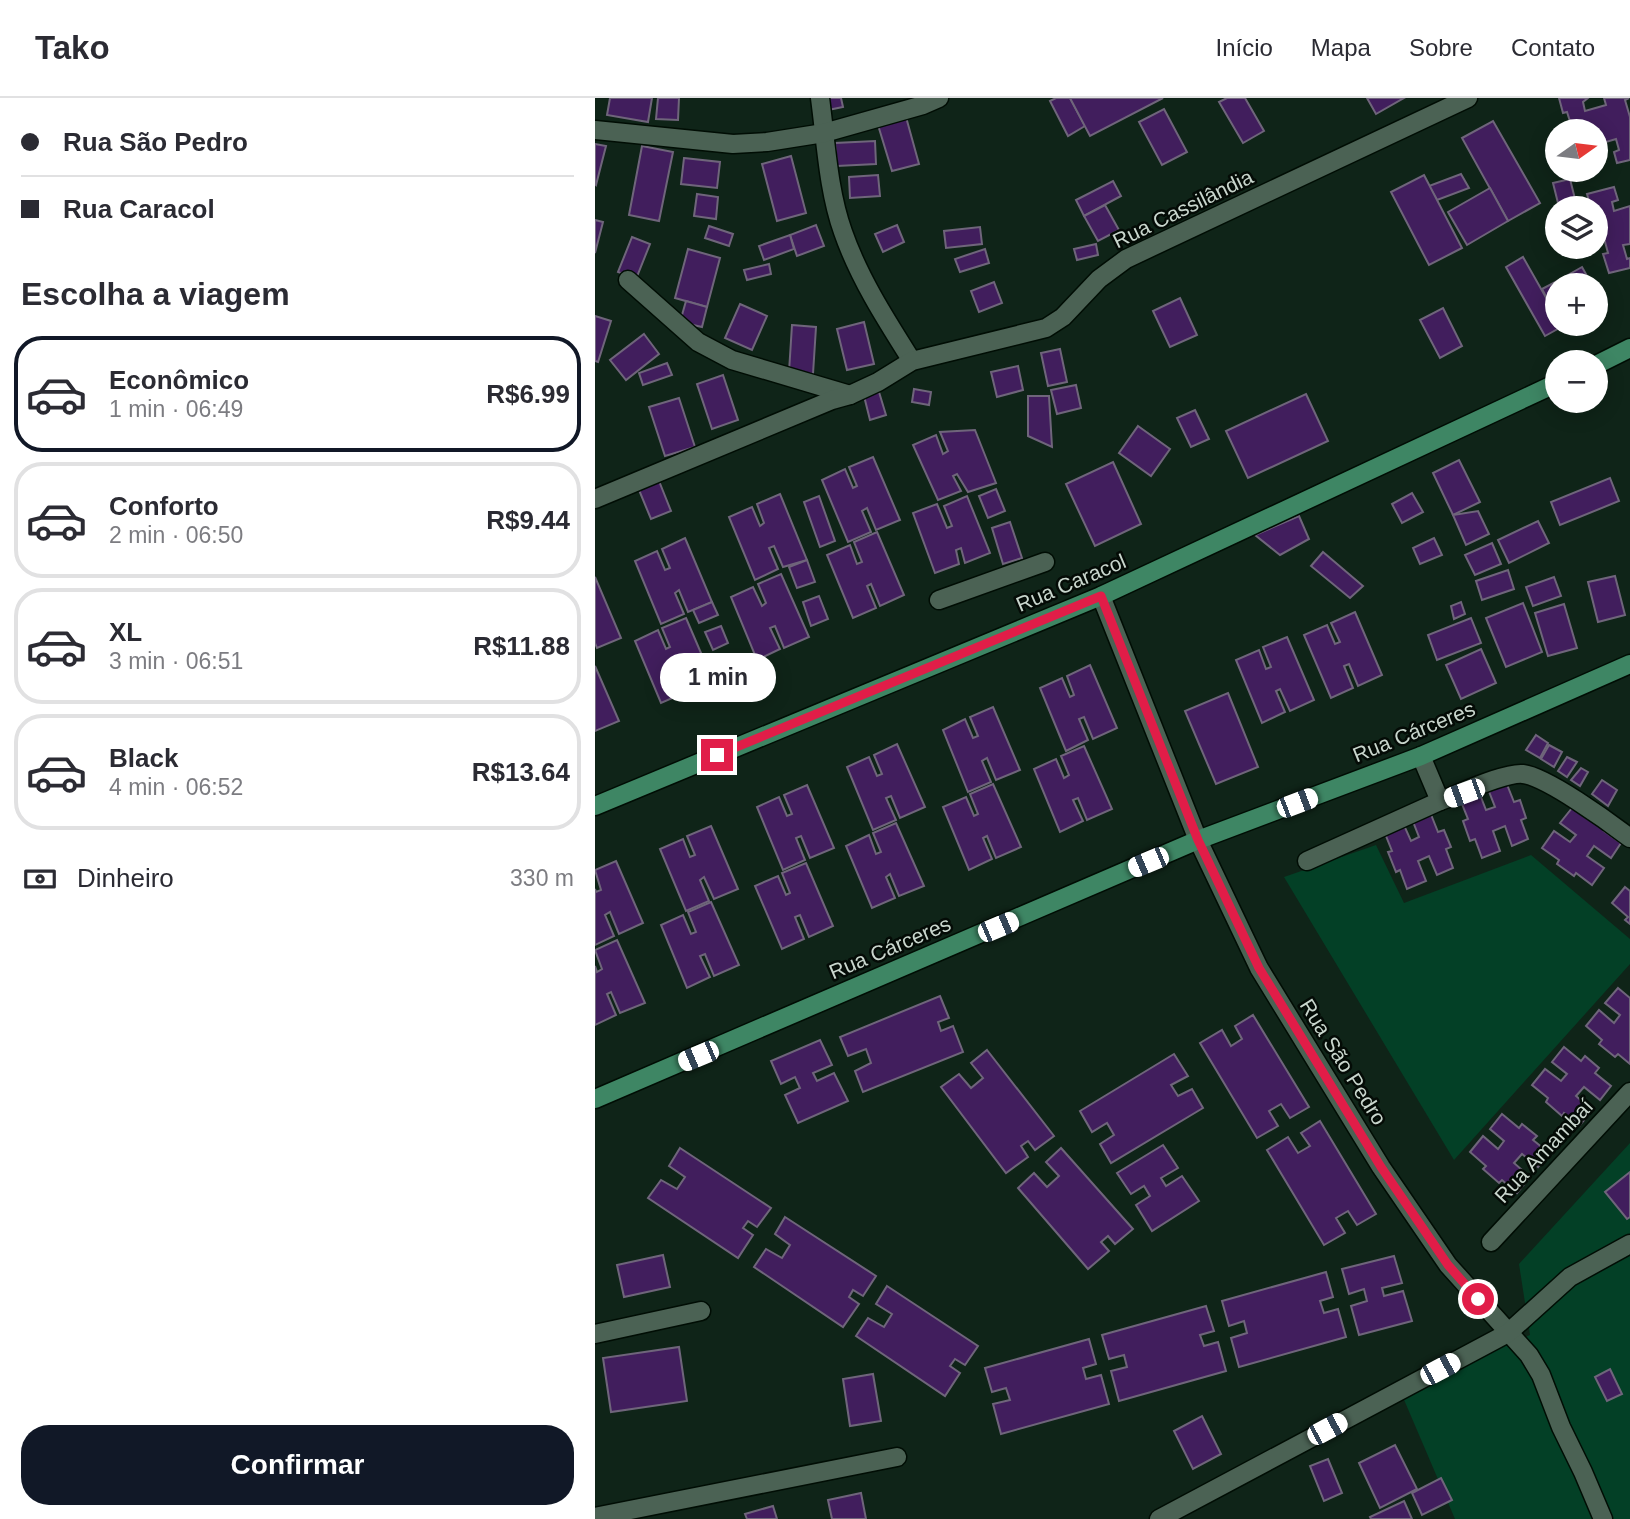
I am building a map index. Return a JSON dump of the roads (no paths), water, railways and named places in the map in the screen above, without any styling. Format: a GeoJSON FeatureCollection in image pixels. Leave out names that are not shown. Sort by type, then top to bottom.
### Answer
{"type":"FeatureCollection","features":[{"type":"Feature","properties":{"kind":"street"},"geometry":{"type":"LineString","coordinates":[[820,98],[843,231],[877,305],[912,361]]}},
{"type":"Feature","properties":{"kind":"street"},"geometry":{"type":"LineString","coordinates":[[595,130],[733,144],[767,142],[824,133],[939,98]]}},
{"type":"Feature","properties":{"kind":"street","name":"Rua Cassilândia"},"geometry":{"type":"LineString","coordinates":[[595,499],[832,400],[850,395],[912,361],[1046,328],[1063,317],[1099,279],[1126,259],[1468,98]]}},
{"type":"Feature","properties":{"kind":"street"},"geometry":{"type":"LineString","coordinates":[[628,279],[698,342],[732,360],[850,395]]}},
{"type":"Feature","properties":{"kind":"street"},"geometry":{"type":"LineString","coordinates":[[1608,359],[1630,348]]}},
{"type":"Feature","properties":{"kind":"street","name":"Rua Caracol"},"geometry":{"type":"LineString","coordinates":[[595,806],[1101,596],[1545,389]]}},
{"type":"Feature","properties":{"kind":"street"},"geometry":{"type":"LineString","coordinates":[[939,600],[1045,562]]}},
{"type":"Feature","properties":{"kind":"street","name":"Rua São Pedro"},"geometry":{"type":"LineString","coordinates":[[1101,596],[1198,840],[1259,968],[1381,1167],[1448,1265],[1529,1355],[1541,1374],[1561,1427],[1603,1519]]}},
{"type":"Feature","properties":{"kind":"street","name":"Rua Cárceres"},"geometry":{"type":"LineString","coordinates":[[595,1099],[1198,840],[1421,756],[1630,664]]}},
{"type":"Feature","properties":{"kind":"street"},"geometry":{"type":"LineString","coordinates":[[1421,756],[1440,801]]}},
{"type":"Feature","properties":{"kind":"street"},"geometry":{"type":"LineString","coordinates":[[1307,861],[1440,801],[1510,775],[1523,774],[1540,779],[1608,821],[1630,838]]}},
{"type":"Feature","properties":{"kind":"street","name":"Rua Amambaí"},"geometry":{"type":"LineString","coordinates":[[1491,1242],[1630,1092]]}},
{"type":"Feature","properties":{"kind":"street"},"geometry":{"type":"LineString","coordinates":[[1159,1519],[1509,1333],[1570,1277],[1630,1244]]}},
{"type":"Feature","properties":{"kind":"street"},"geometry":{"type":"LineString","coordinates":[[595,1334],[701,1311]]}},
{"type":"Feature","properties":{"kind":"street"},"geometry":{"type":"LineString","coordinates":[[595,1517],[897,1457]]}}]}
